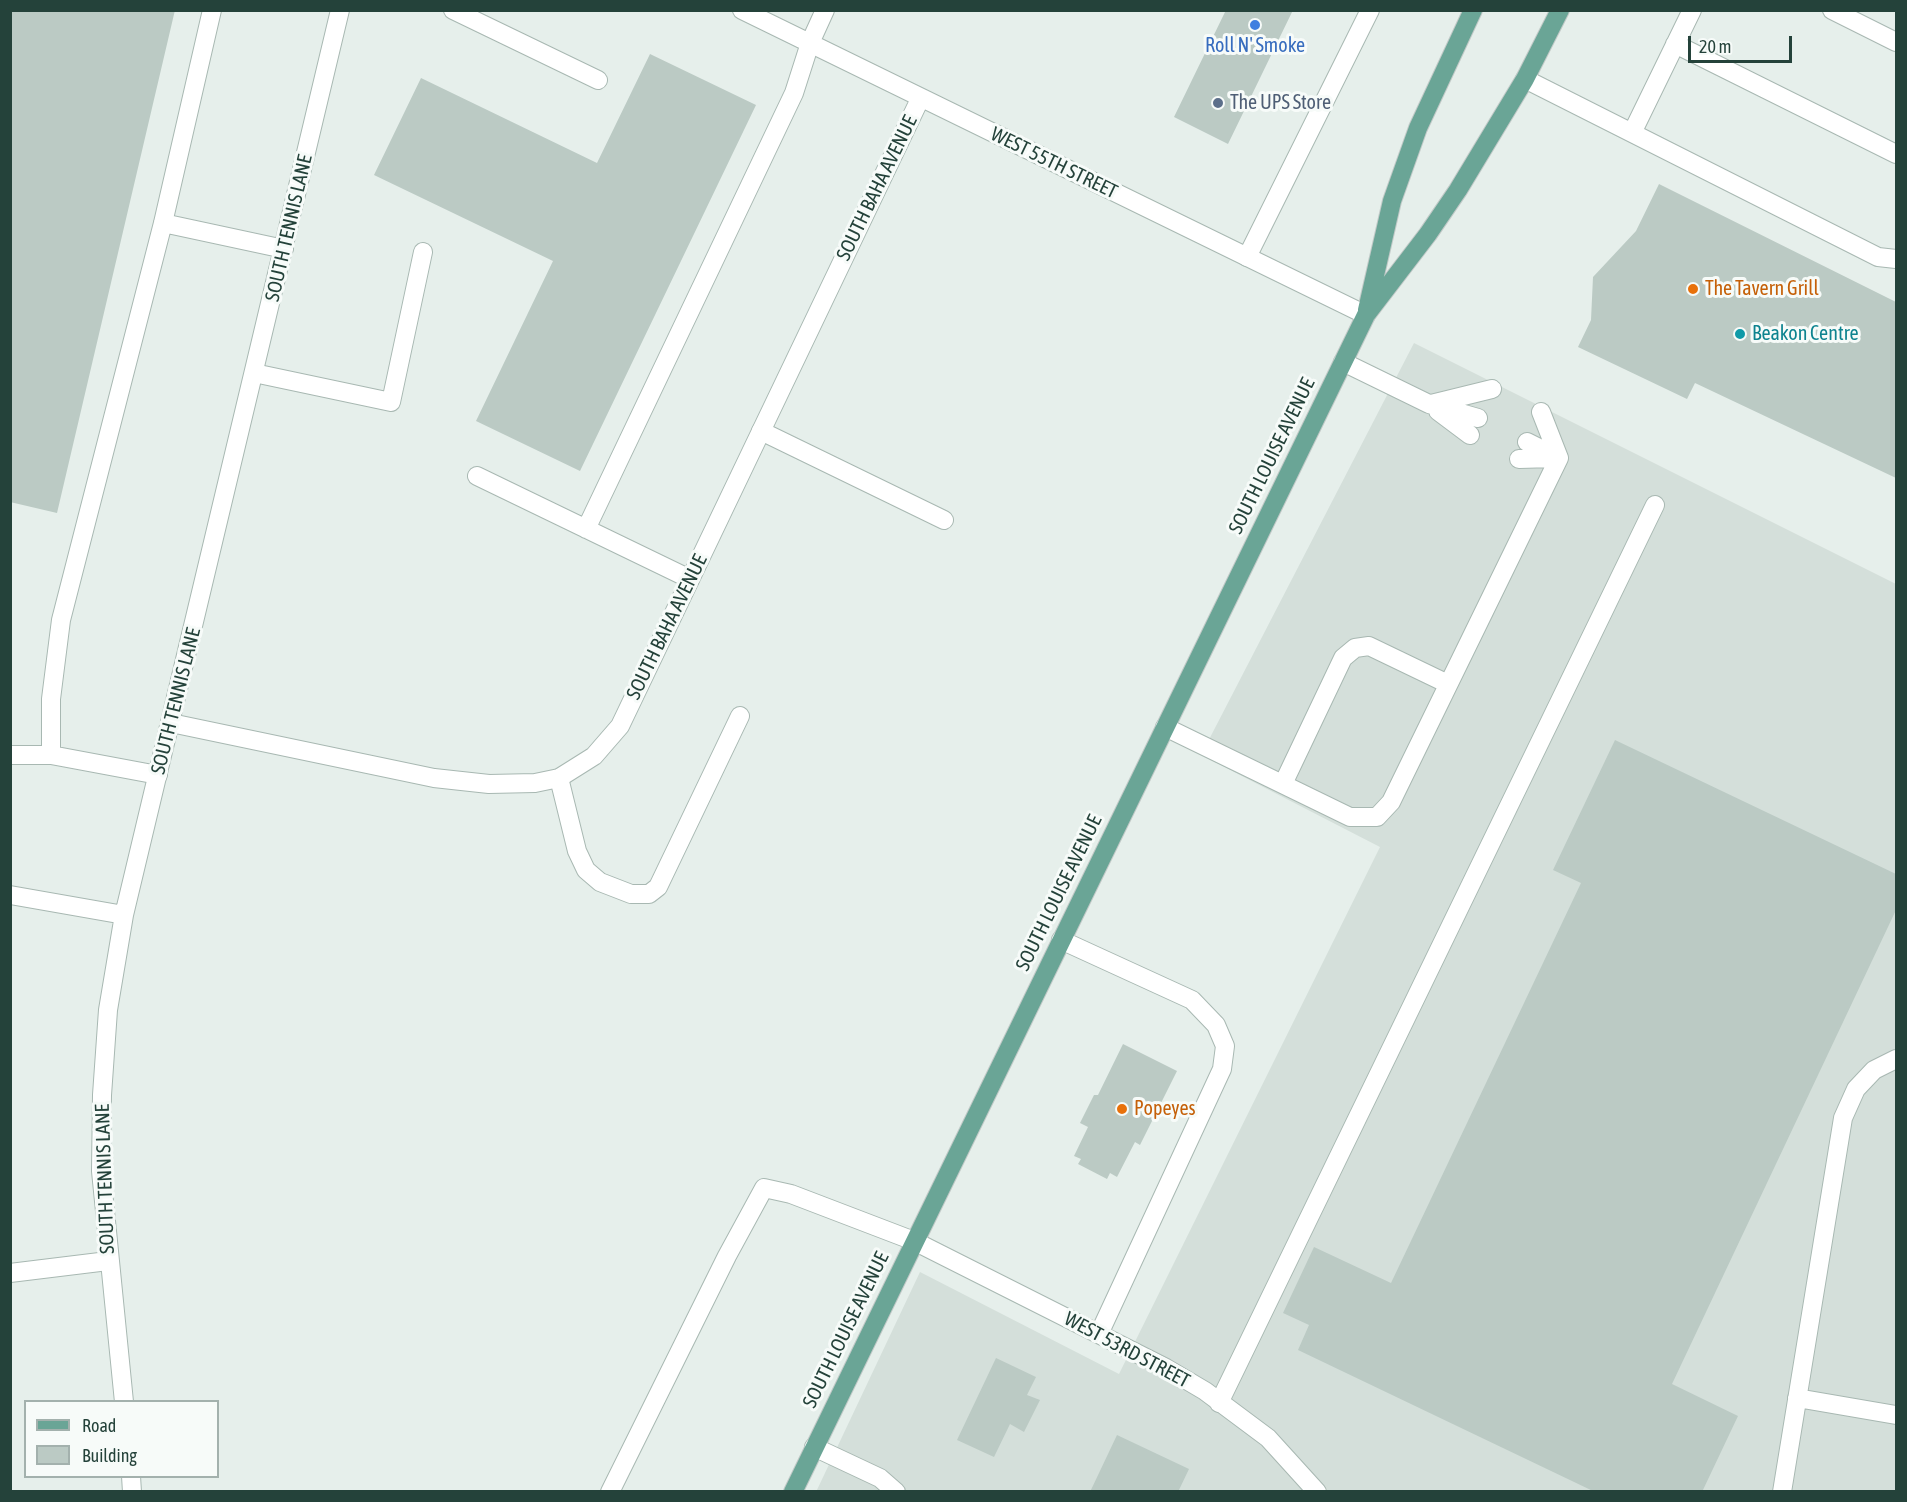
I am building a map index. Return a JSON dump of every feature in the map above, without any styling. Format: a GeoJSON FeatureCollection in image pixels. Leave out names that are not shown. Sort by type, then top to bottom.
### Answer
{"type":"FeatureCollection","features":[{"type":"Feature","properties":{"kind":"main road","name":"SOUTH LOUISE AVENUE"},"geometry":{"type":"LineString","coordinates":[[1366,315],[1392,201],[1418,129],[1473,10]]}},
{"type":"Feature","properties":{"kind":"main road","name":"SOUTH LOUISE AVENUE"},"geometry":{"type":"LineString","coordinates":[[793,1491],[1366,315],[1428,234],[1458,190],[1525,79],[1560,10]]}},
{"type":"Feature","properties":{"kind":"street"},"geometry":{"type":"LineString","coordinates":[[51,755],[51,699],[61,620],[164,223],[212,10]]}},
{"type":"Feature","properties":{"kind":"street","name":"SOUTH TENNIS LANE"},"geometry":{"type":"LineString","coordinates":[[124,1400],[118,1327],[108,1261],[101,1171],[102,1095],[108,1011],[124,915],[340,10]]}},
{"type":"Feature","properties":{"kind":"street"},"geometry":{"type":"LineString","coordinates":[[453,10],[598,80]]}},
{"type":"Feature","properties":{"kind":"street","name":"WEST 55TH STREET"},"geometry":{"type":"LineString","coordinates":[[742,10],[1366,315]]}},
{"type":"Feature","properties":{"kind":"street"},"geometry":{"type":"LineString","coordinates":[[586,529],[794,93],[810,43],[825,10]]}},
{"type":"Feature","properties":{"kind":"street"},"geometry":{"type":"LineString","coordinates":[[1247,257],[1370,10]]}},
{"type":"Feature","properties":{"kind":"street"},"geometry":{"type":"LineString","coordinates":[[1632,133],[1692,10]]}},
{"type":"Feature","properties":{"kind":"street"},"geometry":{"type":"LineString","coordinates":[[1832,10],[1896,42]]}},
{"type":"Feature","properties":{"kind":"street"},"geometry":{"type":"LineString","coordinates":[[1675,44],[1896,154]]}},
{"type":"Feature","properties":{"kind":"street"},"geometry":{"type":"LineString","coordinates":[[1525,79],[1878,257],[1896,259]]}},
{"type":"Feature","properties":{"kind":"street","name":"SOUTH BAHA AVENUE"},"geometry":{"type":"LineString","coordinates":[[171,723],[434,778],[489,784],[534,783],[559,778],[594,756],[620,726],[920,99]]}},
{"type":"Feature","properties":{"kind":"street"},"geometry":{"type":"LineString","coordinates":[[164,223],[284,249]]}},
{"type":"Feature","properties":{"kind":"street"},"geometry":{"type":"LineString","coordinates":[[254,372],[391,402],[423,252]]}},
{"type":"Feature","properties":{"kind":"street"},"geometry":{"type":"LineString","coordinates":[[1343,362],[1429,404],[1470,435]]}},
{"type":"Feature","properties":{"kind":"street"},"geometry":{"type":"LineString","coordinates":[[1429,404],[1485,404],[1429,404]]}},
{"type":"Feature","properties":{"kind":"street"},"geometry":{"type":"LineString","coordinates":[[1559,458],[1534,428],[1559,458]]}},
{"type":"Feature","properties":{"kind":"street"},"geometry":{"type":"LineString","coordinates":[[761,432],[944,520]]}},
{"type":"Feature","properties":{"kind":"street"},"geometry":{"type":"LineString","coordinates":[[1165,727],[1350,817],[1377,817],[1390,802],[1559,458]]}},
{"type":"Feature","properties":{"kind":"street"},"geometry":{"type":"LineString","coordinates":[[1519,459],[1559,458]]}},
{"type":"Feature","properties":{"kind":"street"},"geometry":{"type":"LineString","coordinates":[[477,476],[690,579]]}},
{"type":"Feature","properties":{"kind":"street"},"geometry":{"type":"LineString","coordinates":[[1219,1402],[1655,505]]}},
{"type":"Feature","properties":{"kind":"street"},"geometry":{"type":"LineString","coordinates":[[1283,784],[1343,658],[1355,648],[1369,646],[1448,684]]}},
{"type":"Feature","properties":{"kind":"street"},"geometry":{"type":"LineString","coordinates":[[559,778],[577,851],[586,870],[600,882],[610,886],[631,894],[649,894],[658,887],[740,716]]}},
{"type":"Feature","properties":{"kind":"street"},"geometry":{"type":"LineString","coordinates":[[10,755],[51,755],[158,775]]}},
{"type":"Feature","properties":{"kind":"street"},"geometry":{"type":"LineString","coordinates":[[10,896],[124,915]]}},
{"type":"Feature","properties":{"kind":"street"},"geometry":{"type":"LineString","coordinates":[[1061,940],[1192,1000],[1216,1024],[1225,1046],[1222,1069],[1099,1334]]}},
{"type":"Feature","properties":{"kind":"street"},"geometry":{"type":"LineString","coordinates":[[1782,1491],[1843,1118],[1856,1089],[1874,1070],[1896,1059]]}},
{"type":"Feature","properties":{"kind":"street","name":"WEST 53RD STREET"},"geometry":{"type":"LineString","coordinates":[[610,1491],[727,1256],[764,1188],[791,1194],[914,1241],[1166,1368],[1219,1402],[1268,1438],[1317,1491]]}},
{"type":"Feature","properties":{"kind":"street"},"geometry":{"type":"LineString","coordinates":[[10,1273],[108,1261]]}},
{"type":"Feature","properties":{"kind":"street"},"geometry":{"type":"LineString","coordinates":[[1797,1398],[1896,1415]]}},
{"type":"Feature","properties":{"kind":"street"},"geometry":{"type":"LineString","coordinates":[[814,1447],[880,1478],[896,1491]]}},
{"type":"Feature","properties":{"kind":"shaded area"},"geometry":{"type":"Polygon","coordinates":[[[1414,343],[1896,584],[1896,1491],[816,1492],[920,1272],[1119,1374],[1380,847],[1201,755],[1414,343]]]}},
{"type":"Feature","properties":{"kind":"building"},"geometry":{"type":"Polygon","coordinates":[[[10,10],[175,10],[57,513],[10,502],[10,10]]]}},
{"type":"Feature","properties":{"kind":"building"},"geometry":{"type":"Polygon","coordinates":[[[1226,10],[1293,10],[1228,144],[1174,117],[1226,10]]]}},
{"type":"Feature","properties":{"kind":"building"},"geometry":{"type":"Polygon","coordinates":[[[650,54],[756,105],[580,471],[476,421],[553,261],[374,175],[421,78],[597,163],[650,54]]]}},
{"type":"Feature","properties":{"kind":"building","name":"Beakon Centre"},"geometry":{"type":"Polygon","coordinates":[[[1659,184],[1896,302],[1896,478],[1695,383],[1687,399],[1578,347],[1591,320],[1593,277],[1636,231],[1659,184]]]}},
{"type":"Feature","properties":{"kind":"building"},"geometry":{"type":"Polygon","coordinates":[[[1615,740],[1896,874],[1896,910],[1672,1384],[1738,1416],[1702,1492],[1595,1492],[1298,1350],[1309,1325],[1283,1313],[1314,1247],[1391,1283],[1581,883],[1553,870],[1615,740]]]}},
{"type":"Feature","properties":{"kind":"building","name":"Popeyes"},"geometry":{"type":"Polygon","coordinates":[[[1123,1044],[1177,1071],[1140,1145],[1135,1142],[1117,1177],[1110,1173],[1107,1179],[1078,1164],[1081,1159],[1074,1156],[1088,1127],[1080,1123],[1094,1095],[1098,1095],[1123,1044]]]}},
{"type":"Feature","properties":{"kind":"building"},"geometry":{"type":"Polygon","coordinates":[[[996,1358],[1036,1377],[1027,1395],[1040,1400],[1024,1432],[1010,1424],[994,1457],[957,1440],[996,1358]]]}},
{"type":"Feature","properties":{"kind":"building"},"geometry":{"type":"Polygon","coordinates":[[[1117,1435],[1189,1469],[1178,1492],[1090,1492],[1117,1435]]]}},
{"type":"Feature","properties":{"kind":"place","name":"Roll N' Smoke"},"geometry":{"type":"Point","coordinates":[1255,25]}},
{"type":"Feature","properties":{"kind":"place","name":"The UPS Store"},"geometry":{"type":"Point","coordinates":[1218,103]}},
{"type":"Feature","properties":{"kind":"place","name":"The Tavern Grill"},"geometry":{"type":"Point","coordinates":[1693,289]}},
{"type":"Feature","properties":{"kind":"place","name":"Beakon Centre"},"geometry":{"type":"Point","coordinates":[1740,334]}},
{"type":"Feature","properties":{"kind":"place","name":"Popeyes"},"geometry":{"type":"Point","coordinates":[1122,1109]}}]}
